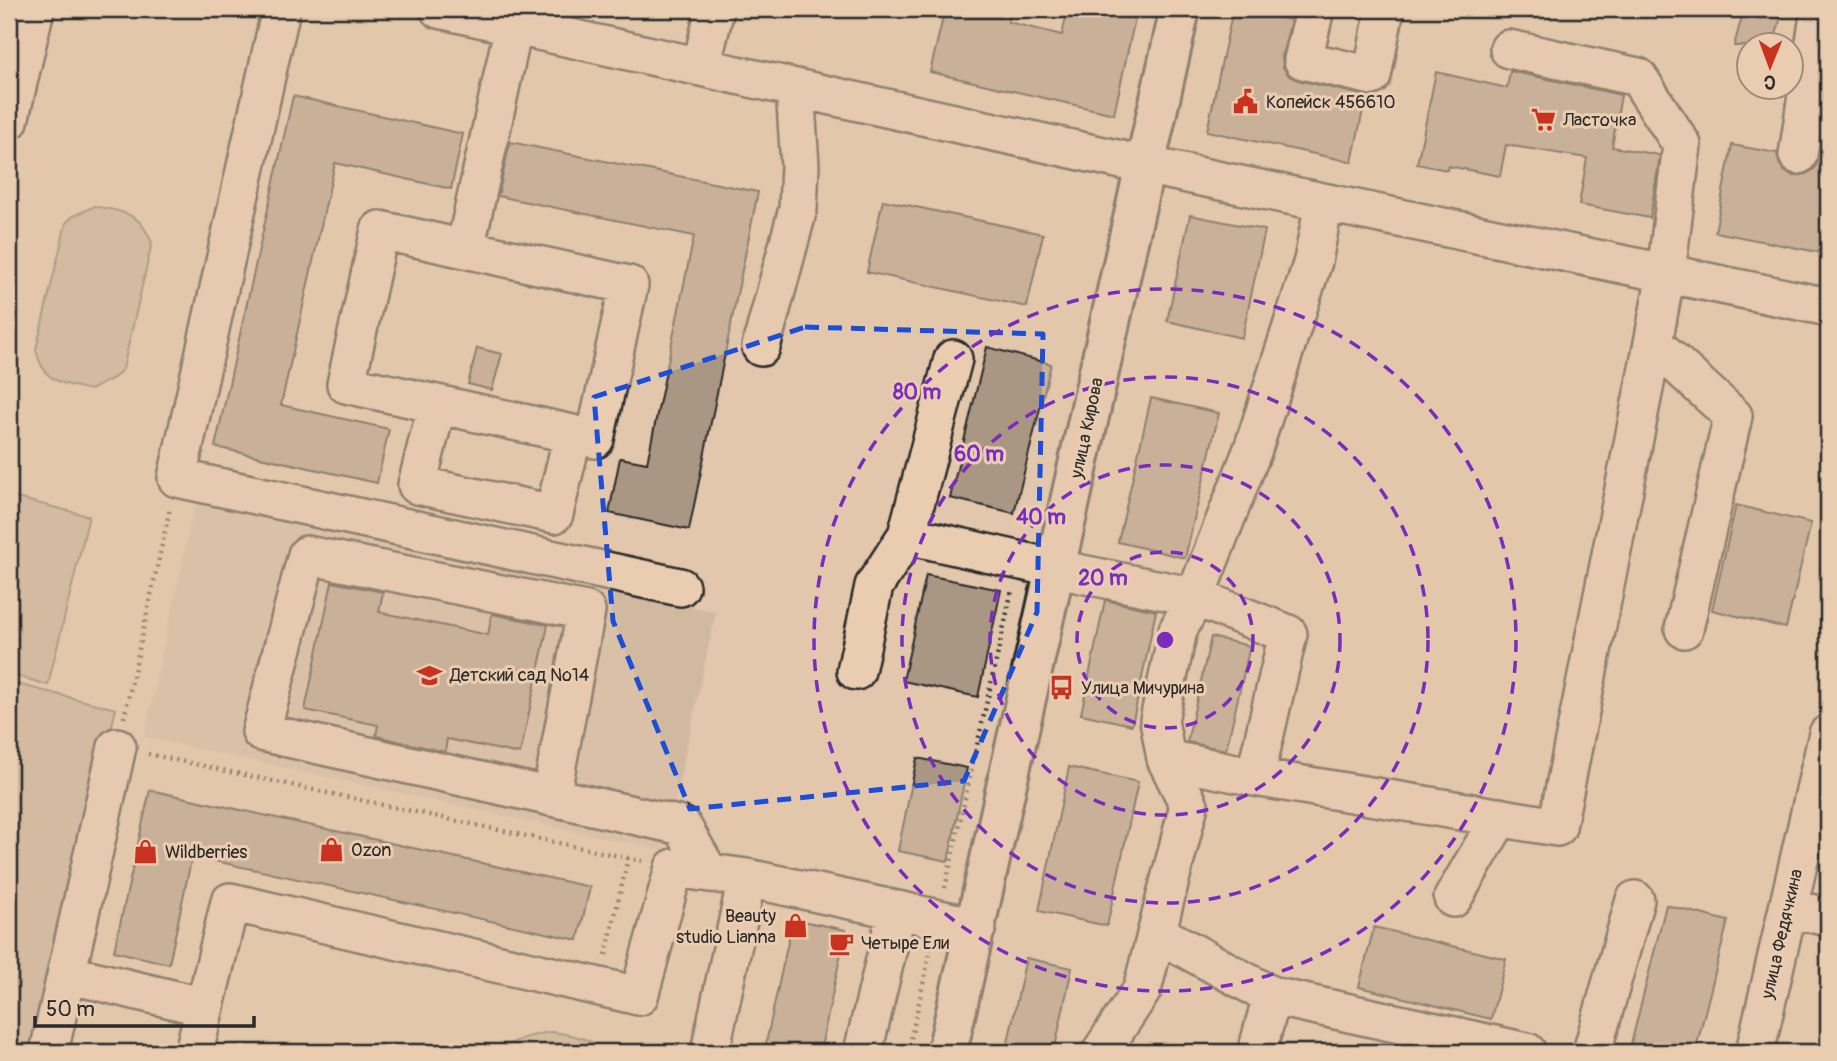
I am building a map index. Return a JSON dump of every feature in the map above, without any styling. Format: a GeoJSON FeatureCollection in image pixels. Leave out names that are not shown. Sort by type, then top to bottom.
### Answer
{"type":"FeatureCollection","features":[{"type":"Feature","properties":{"kind":"main road","name":"улица Кирова"},"geometry":{"type":"LineString","coordinates":[[947,1052],[1180,9]]}},
{"type":"Feature","properties":{"kind":"street"},"geometry":{"type":"LineString","coordinates":[[9,121],[35,9]]}},
{"type":"Feature","properties":{"kind":"street"},"geometry":{"type":"LineString","coordinates":[[281,9],[177,478],[680,587]]}},
{"type":"Feature","properties":{"kind":"street"},"geometry":{"type":"LineString","coordinates":[[439,9],[1144,165],[1828,307]]}},
{"type":"Feature","properties":{"kind":"street"},"geometry":{"type":"LineString","coordinates":[[701,67],[715,9]]}},
{"type":"Feature","properties":{"kind":"street"},"geometry":{"type":"LineString","coordinates":[[1315,9],[1303,60],[1372,76],[1385,9]]}},
{"type":"Feature","properties":{"kind":"street"},"geometry":{"type":"LineString","coordinates":[[1798,155],[1820,9]]}},
{"type":"Feature","properties":{"kind":"street"},"geometry":{"type":"LineString","coordinates":[[465,249],[514,25]]}},
{"type":"Feature","properties":{"kind":"street"},"geometry":{"type":"LineString","coordinates":[[1166,759],[1255,777],[1557,827],[1666,273],[1682,145],[1638,77],[1509,49]]}},
{"type":"Feature","properties":{"kind":"street"},"geometry":{"type":"LineString","coordinates":[[761,347],[798,209],[800,166],[795,88]]}},
{"type":"Feature","properties":{"kind":"street"},"geometry":{"type":"LineString","coordinates":[[1101,1052],[1142,990],[1189,805],[1166,759],[1159,720],[1178,629],[1195,597],[1253,449],[1313,261],[1324,203]]}},
{"type":"Feature","properties":{"kind":"street"},"geometry":{"type":"LineString","coordinates":[[380,230],[465,249],[629,285],[595,439],[346,384],[380,230]]}},
{"type":"Feature","properties":{"kind":"street"},"geometry":{"type":"LineString","coordinates":[[1653,343],[1733,416],[1684,629]]}},
{"type":"Feature","properties":{"kind":"street"},"geometry":{"type":"LineString","coordinates":[[856,671],[874,586],[907,535],[953,359]]}},
{"type":"Feature","properties":{"kind":"street"},"geometry":{"type":"LineString","coordinates":[[437,405],[417,485],[554,514],[573,434]]}},
{"type":"Feature","properties":{"kind":"street"},"geometry":{"type":"LineString","coordinates":[[907,535],[1195,597],[1289,634],[1255,777]]}},
{"type":"Feature","properties":{"kind":"street"},"geometry":{"type":"LineString","coordinates":[[194,1052],[230,902],[639,996],[691,871],[682,827],[261,732],[307,555],[586,611],[551,797]]}},
{"type":"Feature","properties":{"kind":"street","name":"улица Федячкина"},"geometry":{"type":"LineString","coordinates":[[1755,1052],[1828,734]]}},
{"type":"Feature","properties":{"kind":"street"},"geometry":{"type":"LineString","coordinates":[[49,1052],[117,747]]}},
{"type":"Feature","properties":{"kind":"street"},"geometry":{"type":"LineString","coordinates":[[1453,898],[1500,817]]}},
{"type":"Feature","properties":{"kind":"street"},"geometry":{"type":"LineString","coordinates":[[691,871],[747,878],[977,927]]}},
{"type":"Feature","properties":{"kind":"street"},"geometry":{"type":"LineString","coordinates":[[710,1052],[747,878]]}},
{"type":"Feature","properties":{"kind":"street"},"geometry":{"type":"LineString","coordinates":[[1592,1052],[1635,900]]}},
{"type":"Feature","properties":{"kind":"street"},"geometry":{"type":"LineString","coordinates":[[1788,908],[1828,917]]}},
{"type":"Feature","properties":{"kind":"street"},"geometry":{"type":"LineString","coordinates":[[863,1052],[897,910]]}},
{"type":"Feature","properties":{"kind":"street"},"geometry":{"type":"LineString","coordinates":[[1157,933],[1272,996],[1418,1041],[1527,1052]]}},
{"type":"Feature","properties":{"kind":"street"},"geometry":{"type":"LineString","coordinates":[[67,975],[205,1007]]}},
{"type":"Feature","properties":{"kind":"street"},"geometry":{"type":"LineString","coordinates":[[1257,1052],[1272,996]]}},
{"type":"Feature","properties":{"kind":"path"},"geometry":{"type":"LineString","coordinates":[[177,478],[117,747],[691,871]]}},
{"type":"Feature","properties":{"kind":"path"},"geometry":{"type":"LineString","coordinates":[[599,987],[628,858]]}},
{"type":"Feature","properties":{"kind":"highlighted area"},"geometry":{"type":"Polygon","coordinates":[[[805,327],[1043,334],[1037,612],[964,781],[690,809],[613,621],[594,397],[805,327]]]}},
{"type":"Feature","properties":{"kind":"shaded area"},"geometry":{"type":"Polygon","coordinates":[[[95,206],[130,215],[142,225],[152,243],[123,369],[114,378],[90,390],[55,380],[43,369],[36,349],[66,223],[73,216],[95,206]]]}},
{"type":"Feature","properties":{"kind":"shaded area"},"geometry":{"type":"Polygon","coordinates":[[[9,496],[89,516],[48,685],[9,674],[9,496]]]}},
{"type":"Feature","properties":{"kind":"shaded area","name":"Детский сад №14"},"geometry":{"type":"Polygon","coordinates":[[[196,499],[716,612],[664,851],[144,737],[196,499]]]}},
{"type":"Feature","properties":{"kind":"shaded area"},"geometry":{"type":"Polygon","coordinates":[[[9,682],[116,709],[32,1052],[9,1052],[9,682]]]}},
{"type":"Feature","properties":{"kind":"shaded area"},"geometry":{"type":"Polygon","coordinates":[[[552,1032],[582,1038],[609,1052],[499,1052],[524,1038],[552,1032]]]}},
{"type":"Feature","properties":{"kind":"building"},"geometry":{"type":"Polygon","coordinates":[[[945,9],[995,9],[1010,12],[1008,22],[1062,35],[1068,9],[1137,9],[1114,114],[930,72],[945,9]]]}},
{"type":"Feature","properties":{"kind":"building"},"geometry":{"type":"Polygon","coordinates":[[[1233,9],[1291,20],[1282,56],[1283,67],[1289,76],[1366,96],[1352,162],[1207,131],[1233,9]]]}},
{"type":"Feature","properties":{"kind":"building"},"geometry":{"type":"Polygon","coordinates":[[[1744,9],[1783,9],[1777,32],[1738,32],[1744,9]]]}},
{"type":"Feature","properties":{"kind":"building","name":"Ласточка"},"geometry":{"type":"Polygon","coordinates":[[[1510,71],[1621,95],[1612,147],[1660,155],[1650,218],[1579,205],[1587,158],[1506,145],[1500,176],[1448,166],[1447,170],[1417,164],[1436,72],[1507,88],[1510,71]]]}},
{"type":"Feature","properties":{"kind":"building"},"geometry":{"type":"Polygon","coordinates":[[[293,96],[463,134],[451,189],[335,163],[281,405],[389,429],[377,483],[215,447],[293,96]]]}},
{"type":"Feature","properties":{"kind":"building"},"geometry":{"type":"Polygon","coordinates":[[[510,142],[758,192],[689,530],[609,513],[620,458],[647,463],[694,236],[498,196],[510,142]]]}},
{"type":"Feature","properties":{"kind":"building"},"geometry":{"type":"Polygon","coordinates":[[[1732,145],[1777,153],[1784,171],[1794,176],[1814,169],[1818,161],[1828,163],[1828,254],[1715,232],[1732,145]]]}},
{"type":"Feature","properties":{"kind":"building"},"geometry":{"type":"Polygon","coordinates":[[[883,200],[1043,234],[1027,307],[867,272],[883,200]]]}},
{"type":"Feature","properties":{"kind":"building"},"geometry":{"type":"Polygon","coordinates":[[[1190,215],[1265,230],[1242,338],[1167,321],[1190,215]]]}},
{"type":"Feature","properties":{"kind":"building"},"geometry":{"type":"Polygon","coordinates":[[[987,347],[1051,364],[1014,513],[950,498],[987,347]]]}},
{"type":"Feature","properties":{"kind":"building"},"geometry":{"type":"Polygon","coordinates":[[[477,348],[502,354],[492,390],[468,384],[477,348]]]}},
{"type":"Feature","properties":{"kind":"building"},"geometry":{"type":"Polygon","coordinates":[[[1151,398],[1219,413],[1185,558],[1118,542],[1151,398]]]}},
{"type":"Feature","properties":{"kind":"building"},"geometry":{"type":"Polygon","coordinates":[[[1736,505],[1811,523],[1786,628],[1712,610],[1736,505]]]}},
{"type":"Feature","properties":{"kind":"building"},"geometry":{"type":"Polygon","coordinates":[[[926,575],[1001,590],[978,697],[903,681],[926,575]]]}},
{"type":"Feature","properties":{"kind":"building"},"geometry":{"type":"Polygon","coordinates":[[[332,582],[383,592],[379,612],[488,635],[492,614],[548,625],[520,754],[447,739],[445,752],[376,736],[378,725],[305,710],[332,582]]]}},
{"type":"Feature","properties":{"kind":"building"},"geometry":{"type":"Polygon","coordinates":[[[1105,600],[1156,611],[1132,725],[1081,714],[1105,600]]]}},
{"type":"Feature","properties":{"kind":"building"},"geometry":{"type":"Polygon","coordinates":[[[1211,637],[1250,646],[1226,750],[1187,742],[1211,637]]]}},
{"type":"Feature","properties":{"kind":"building"},"geometry":{"type":"Polygon","coordinates":[[[917,758],[967,768],[948,861],[898,851],[917,758]]]}},
{"type":"Feature","properties":{"kind":"building"},"geometry":{"type":"Polygon","coordinates":[[[1069,767],[1138,782],[1107,926],[1039,911],[1069,767]]]}},
{"type":"Feature","properties":{"kind":"building"},"geometry":{"type":"Polygon","coordinates":[[[150,790],[590,887],[578,940],[192,856],[169,964],[114,951],[150,790]]]}},
{"type":"Feature","properties":{"kind":"building"},"geometry":{"type":"Polygon","coordinates":[[[1666,905],[1728,921],[1695,1052],[1629,1052],[1666,905]]]}},
{"type":"Feature","properties":{"kind":"building"},"geometry":{"type":"Polygon","coordinates":[[[793,919],[846,930],[820,1052],[764,1052],[793,919]]]}},
{"type":"Feature","properties":{"kind":"building"},"geometry":{"type":"Polygon","coordinates":[[[1374,927],[1506,959],[1491,1019],[1359,987],[1374,927]]]}},
{"type":"Feature","properties":{"kind":"building"},"geometry":{"type":"Polygon","coordinates":[[[1026,958],[1072,968],[1054,1052],[1006,1052],[1026,958]]]}},
{"type":"Feature","properties":{"kind":"place","name":"Копейск 456610"},"geometry":{"type":"Point","coordinates":[1246,102]}},
{"type":"Feature","properties":{"kind":"place","name":"Ласточка"},"geometry":{"type":"Point","coordinates":[1543,120]}},
{"type":"Feature","properties":{"kind":"place","name":"Детский сад №14"},"geometry":{"type":"Point","coordinates":[430,675]}},
{"type":"Feature","properties":{"kind":"place","name":"Улица Мичурина"},"geometry":{"type":"Point","coordinates":[1061,688]}},
{"type":"Feature","properties":{"kind":"place","name":"Ozon"},"geometry":{"type":"Point","coordinates":[331,850]}},
{"type":"Feature","properties":{"kind":"place","name":"Wildberries"},"geometry":{"type":"Point","coordinates":[145,852]}},
{"type":"Feature","properties":{"kind":"place","name":"Beauty studio Lianna"},"geometry":{"type":"Point","coordinates":[796,926]}},
{"type":"Feature","properties":{"kind":"place","name":"Четыре Ели"},"geometry":{"type":"Point","coordinates":[841,943]}}]}
